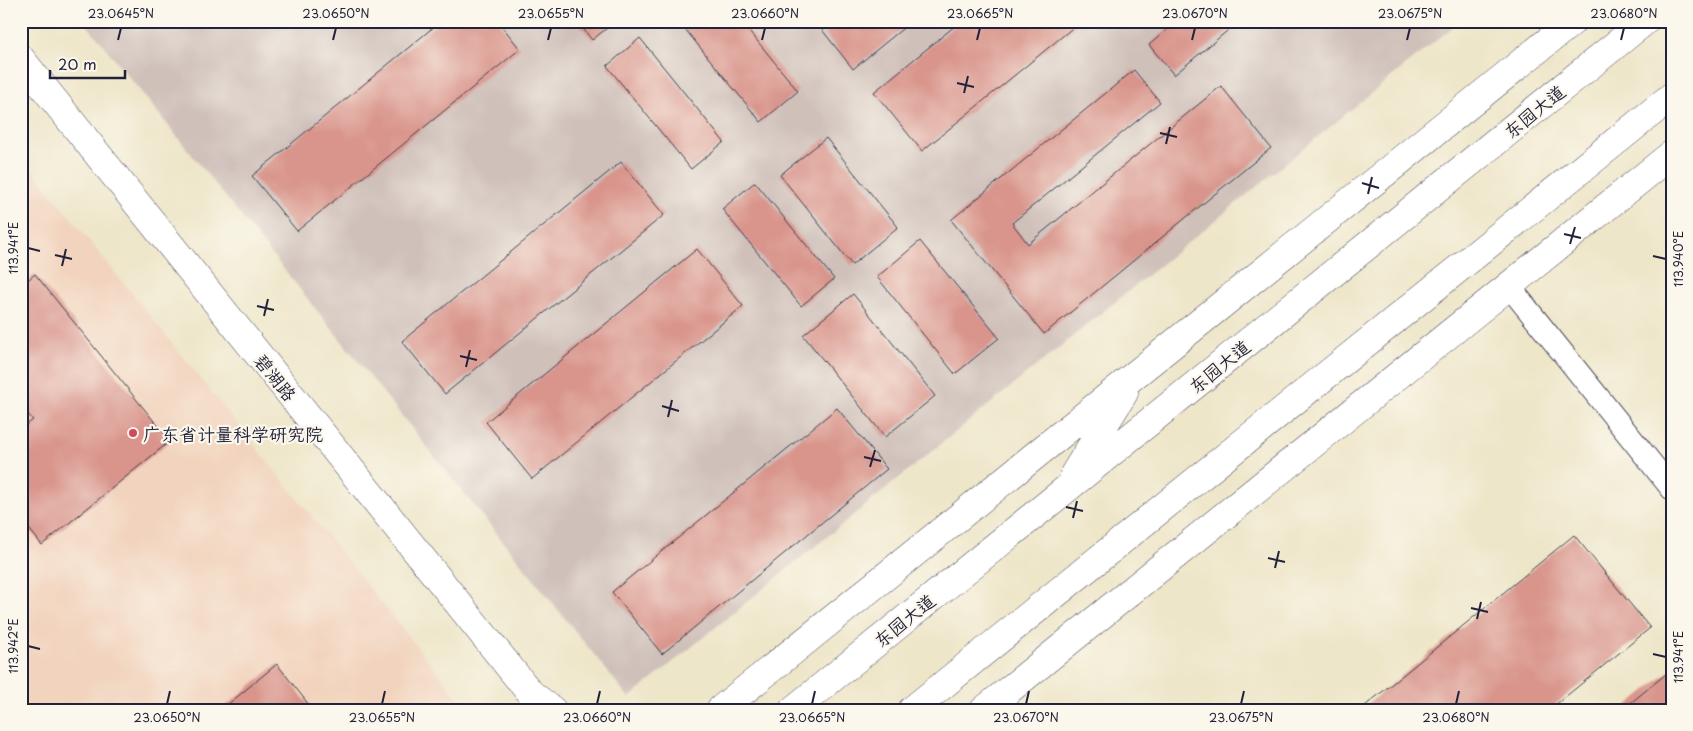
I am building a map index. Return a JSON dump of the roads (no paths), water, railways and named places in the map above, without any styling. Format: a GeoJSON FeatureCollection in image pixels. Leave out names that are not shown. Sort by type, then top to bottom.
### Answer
{"type":"FeatureCollection","features":[{"type":"Feature","properties":{"kind":"main road"},"geometry":{"type":"LineString","coordinates":[[720,710],[1573,21]]}},
{"type":"Feature","properties":{"kind":"main road","name":"东园大道"},"geometry":{"type":"LineString","coordinates":[[793,710],[1645,21]]}},
{"type":"Feature","properties":{"kind":"main road","name":"碧湖路"},"geometry":{"type":"LineString","coordinates":[[21,59],[542,705]]}},
{"type":"Feature","properties":{"kind":"main road"},"geometry":{"type":"LineString","coordinates":[[912,710],[1672,96]]}},
{"type":"Feature","properties":{"kind":"main road"},"geometry":{"type":"LineString","coordinates":[[984,710],[1672,154]]}},
{"type":"Feature","properties":{"kind":"main road"},"geometry":{"type":"LineString","coordinates":[[1064,490],[1134,377]]}},
{"type":"Feature","properties":{"kind":"street"},"geometry":{"type":"LineString","coordinates":[[1509,286],[1672,489]]}},
{"type":"Feature","properties":{"kind":"place","name":"广东省计量科学研究院"},"geometry":{"type":"Point","coordinates":[133,433]}}]}
